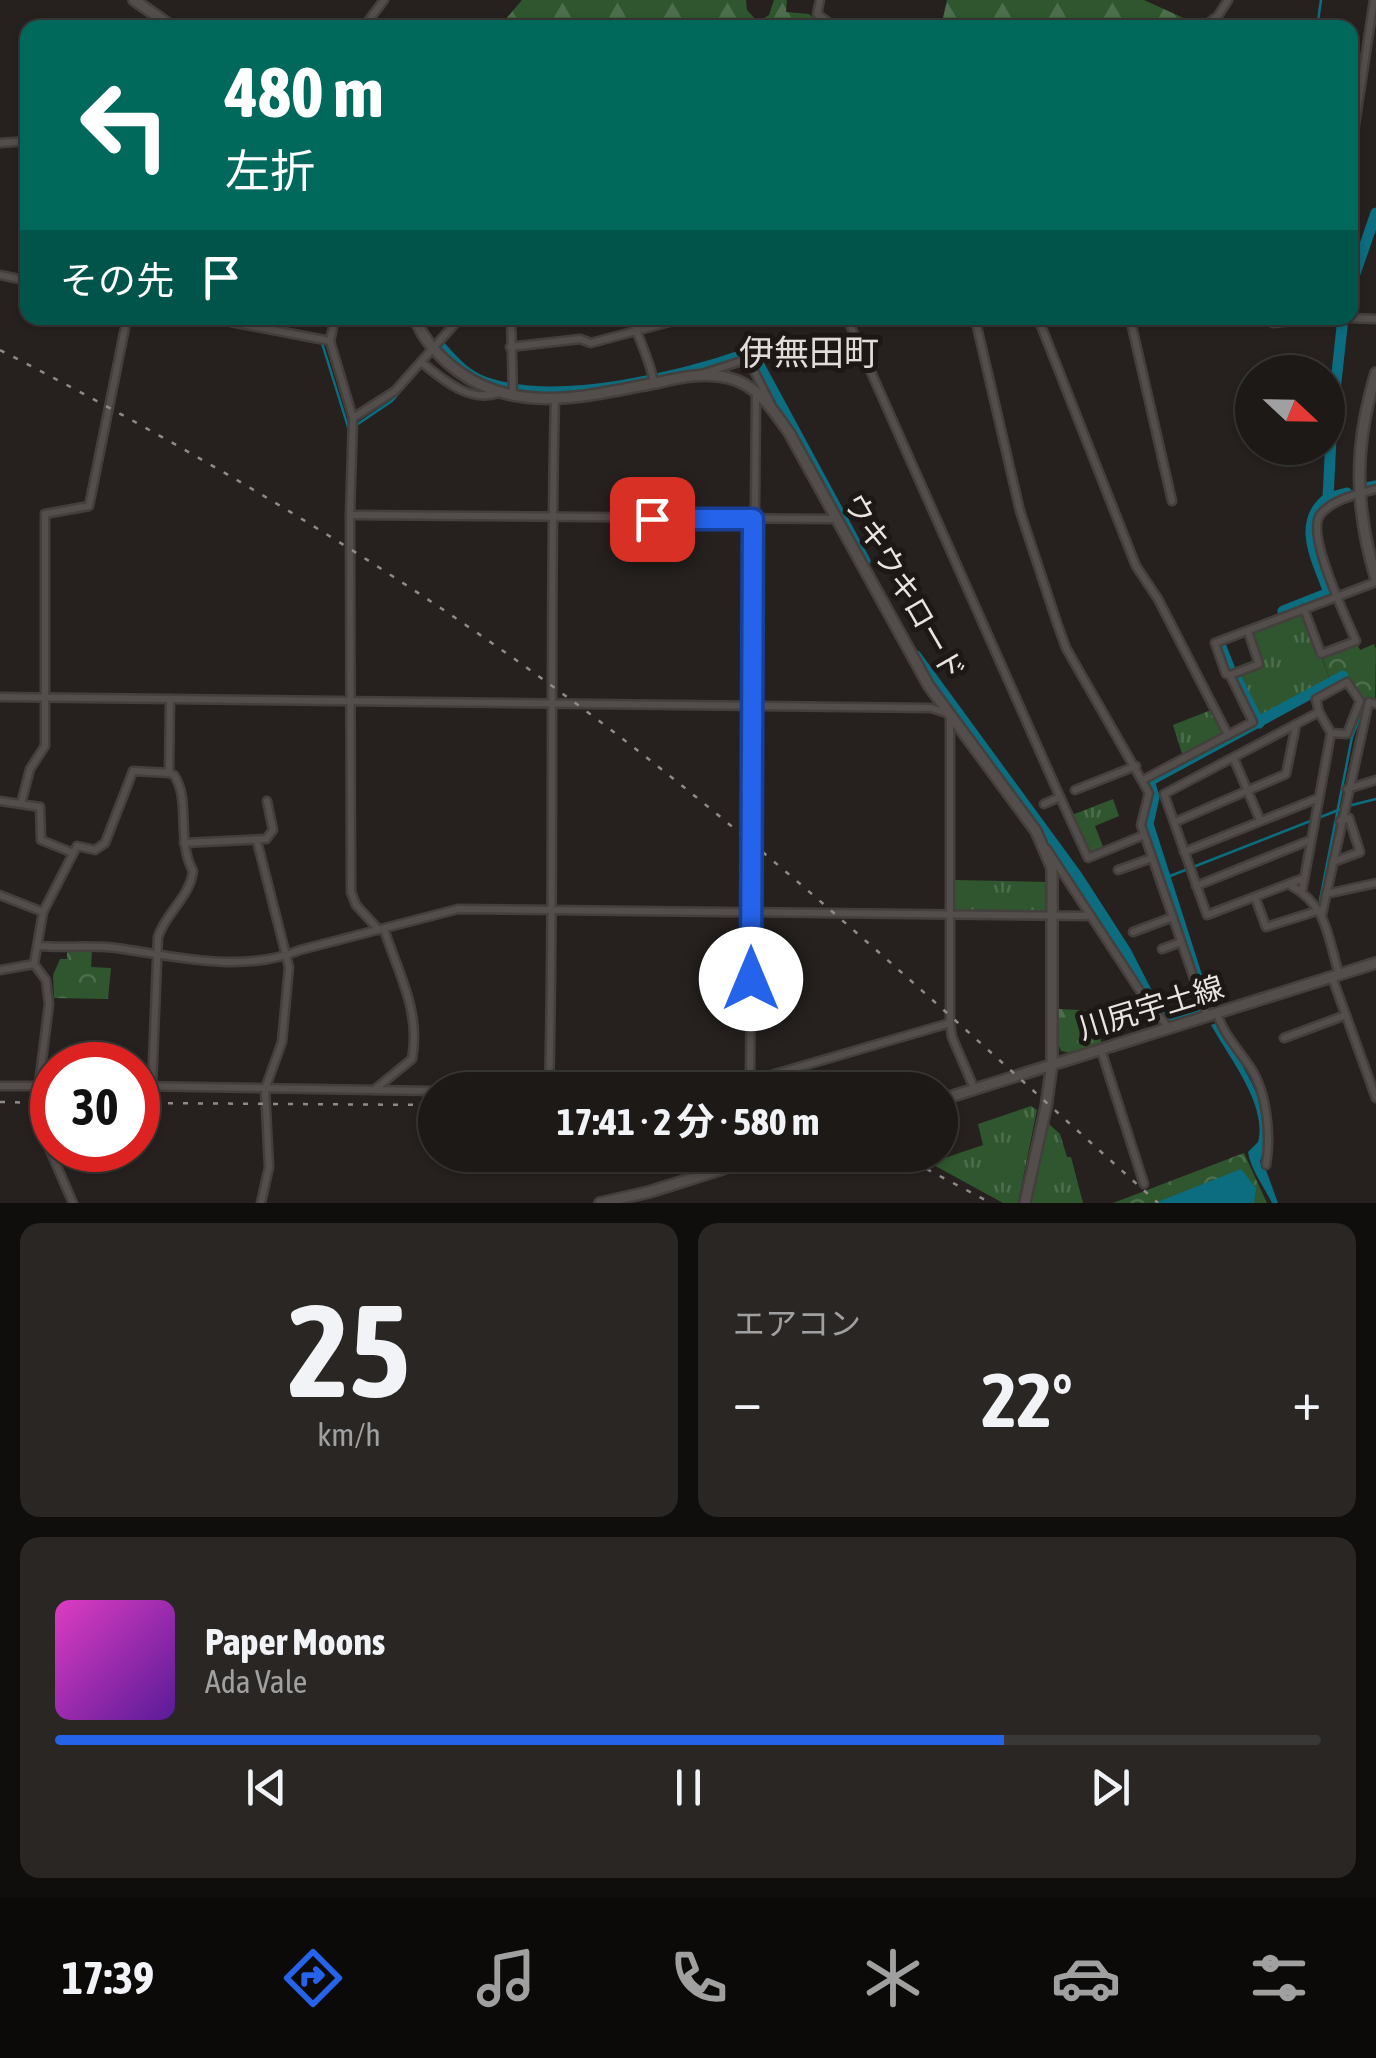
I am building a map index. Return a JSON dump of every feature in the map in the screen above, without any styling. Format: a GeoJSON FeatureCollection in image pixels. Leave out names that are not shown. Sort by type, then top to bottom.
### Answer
{"type":"FeatureCollection","features":[{"type":"Feature","properties":{"kind":"street"},"geometry":{"type":"LineString","coordinates":[[134,0],[163,20]]}},
{"type":"Feature","properties":{"kind":"street"},"geometry":{"type":"LineString","coordinates":[[1211,20],[1228,0]]}},
{"type":"Feature","properties":{"kind":"street"},"geometry":{"type":"LineString","coordinates":[[1358,110],[1374,0]]}},
{"type":"Feature","properties":{"kind":"street"},"geometry":{"type":"LineString","coordinates":[[21,804],[30,770],[45,746],[46,514],[89,506],[126,325]]}},
{"type":"Feature","properties":{"kind":"street"},"geometry":{"type":"LineString","coordinates":[[247,325],[330,341]]}},
{"type":"Feature","properties":{"kind":"street"},"geometry":{"type":"LineString","coordinates":[[333,325],[330,341],[353,418],[351,892],[356,905],[382,929],[412,1004],[412,1058],[372,1090]]}},
{"type":"Feature","properties":{"kind":"street","name":"ウキウキロード"},"geometry":{"type":"LineString","coordinates":[[419,325],[432,346],[463,375],[500,393],[555,399],[698,375],[732,378],[756,392],[773,409],[929,686],[1036,830],[1052,868],[1052,1064],[1024,1203]]}},
{"type":"Feature","properties":{"kind":"street"},"geometry":{"type":"LineString","coordinates":[[353,418],[395,391],[453,325]]}},
{"type":"Feature","properties":{"kind":"street"},"geometry":{"type":"LineString","coordinates":[[510,325],[513,396]]}},
{"type":"Feature","properties":{"kind":"street"},"geometry":{"type":"LineString","coordinates":[[634,325],[649,358],[654,383]]}},
{"type":"Feature","properties":{"kind":"street"},"geometry":{"type":"LineString","coordinates":[[510,348],[580,339],[591,343],[660,325]]}},
{"type":"Feature","properties":{"kind":"street"},"geometry":{"type":"LineString","coordinates":[[849,325],[1088,858],[1144,835]]}},
{"type":"Feature","properties":{"kind":"street"},"geometry":{"type":"LineString","coordinates":[[977,325],[1020,510],[1062,636],[1144,780],[1148,793],[1141,826],[1212,1015],[1253,1070],[1271,1137],[1266,1165]]}},
{"type":"Feature","properties":{"kind":"street"},"geometry":{"type":"LineString","coordinates":[[1041,325],[1136,566],[1158,599],[1228,736]]}},
{"type":"Feature","properties":{"kind":"street"},"geometry":{"type":"LineString","coordinates":[[1132,325],[1172,501]]}},
{"type":"Feature","properties":{"kind":"street"},"geometry":{"type":"LineString","coordinates":[[698,375],[748,358],[773,409]]}},
{"type":"Feature","properties":{"kind":"street"},"geometry":{"type":"LineString","coordinates":[[421,362],[444,381],[476,396],[500,393]]}},
{"type":"Feature","properties":{"kind":"street"},"geometry":{"type":"LineString","coordinates":[[1144,780],[1253,722],[1214,644],[1376,580],[1358,494],[1361,432],[1376,373]]}},
{"type":"Feature","properties":{"kind":"street"},"geometry":{"type":"LineString","coordinates":[[750,1072],[756,392]]}},
{"type":"Feature","properties":{"kind":"street"},"geometry":{"type":"LineString","coordinates":[[550,1072],[555,399]]}},
{"type":"Feature","properties":{"kind":"street"},"geometry":{"type":"LineString","coordinates":[[1304,609],[1321,654],[1356,641],[1319,544],[1317,521],[1336,502],[1376,489]]}},
{"type":"Feature","properties":{"kind":"street"},"geometry":{"type":"LineString","coordinates":[[350,515],[835,519]]}},
{"type":"Feature","properties":{"kind":"street"},"geometry":{"type":"LineString","coordinates":[[1230,675],[1259,664],[1248,631]]}},
{"type":"Feature","properties":{"kind":"street"},"geometry":{"type":"LineString","coordinates":[[1302,891],[1331,732],[1316,699],[1347,682],[1360,701],[1348,734],[1331,732]]}},
{"type":"Feature","properties":{"kind":"street"},"geometry":{"type":"LineString","coordinates":[[0,697],[931,708],[950,714],[950,1023],[974,1088]]}},
{"type":"Feature","properties":{"kind":"street"},"geometry":{"type":"LineString","coordinates":[[169,773],[170,699]]}},
{"type":"Feature","properties":{"kind":"street"},"geometry":{"type":"LineString","coordinates":[[1376,704],[1370,702],[1366,710],[1321,912],[1346,1014],[1376,1098]]}},
{"type":"Feature","properties":{"kind":"street"},"geometry":{"type":"LineString","coordinates":[[1304,878],[1206,915],[1164,794],[1319,712]]}},
{"type":"Feature","properties":{"kind":"street"},"geometry":{"type":"LineString","coordinates":[[1175,822],[1286,774],[1296,724]]}},
{"type":"Feature","properties":{"kind":"street"},"geometry":{"type":"LineString","coordinates":[[1234,759],[1260,820]]}},
{"type":"Feature","properties":{"kind":"street"},"geometry":{"type":"LineString","coordinates":[[1075,790],[1136,766]]}},
{"type":"Feature","properties":{"kind":"street"},"geometry":{"type":"LineString","coordinates":[[42,1042],[48,988],[34,964],[43,912],[73,854],[81,845],[95,850],[104,843],[133,770],[174,774],[180,787],[185,858],[193,871],[192,880],[166,916],[156,956],[153,1042]]}},
{"type":"Feature","properties":{"kind":"street"},"geometry":{"type":"LineString","coordinates":[[1347,789],[1376,780]]}},
{"type":"Feature","properties":{"kind":"street"},"geometry":{"type":"LineString","coordinates":[[1044,804],[1060,797]]}},
{"type":"Feature","properties":{"kind":"street"},"geometry":{"type":"LineString","coordinates":[[1184,852],[1317,799]]}},
{"type":"Feature","properties":{"kind":"street"},"geometry":{"type":"LineString","coordinates":[[0,800],[41,808],[41,840],[73,854]]}},
{"type":"Feature","properties":{"kind":"street"},"geometry":{"type":"LineString","coordinates":[[184,843],[258,841],[272,834],[267,801]]}},
{"type":"Feature","properties":{"kind":"street"},"geometry":{"type":"LineString","coordinates":[[1332,863],[1360,852],[1349,818],[1340,821]]}},
{"type":"Feature","properties":{"kind":"street"},"geometry":{"type":"LineString","coordinates":[[1036,830],[1148,1003],[1169,1028]]}},
{"type":"Feature","properties":{"kind":"street"},"geometry":{"type":"LineString","coordinates":[[1196,886],[1309,840]]}},
{"type":"Feature","properties":{"kind":"street"},"geometry":{"type":"LineString","coordinates":[[258,841],[289,967],[282,1042],[266,1089],[269,1167],[261,1203]]}},
{"type":"Feature","properties":{"kind":"street"},"geometry":{"type":"LineString","coordinates":[[1118,870],[1152,858]]}},
{"type":"Feature","properties":{"kind":"street"},"geometry":{"type":"LineString","coordinates":[[1326,894],[1376,883]]}},
{"type":"Feature","properties":{"kind":"street"},"geometry":{"type":"LineString","coordinates":[[1288,884],[1302,891],[1321,912]]}},
{"type":"Feature","properties":{"kind":"street"},"geometry":{"type":"LineString","coordinates":[[0,894],[43,912]]}},
{"type":"Feature","properties":{"kind":"street"},"geometry":{"type":"LineString","coordinates":[[1255,898],[1266,927],[1321,912]]}},
{"type":"Feature","properties":{"kind":"street"},"geometry":{"type":"LineString","coordinates":[[38,946],[112,948],[209,961],[277,960],[458,909],[1091,916]]}},
{"type":"Feature","properties":{"kind":"street"},"geometry":{"type":"LineString","coordinates":[[1134,932],[1173,917]]}},
{"type":"Feature","properties":{"kind":"street"},"geometry":{"type":"LineString","coordinates":[[1162,948],[1182,942]]}},
{"type":"Feature","properties":{"kind":"street","name":"川尻宇土線"},"geometry":{"type":"LineString","coordinates":[[958,1094],[1376,963]]}},
{"type":"Feature","properties":{"kind":"street"},"geometry":{"type":"LineString","coordinates":[[0,970],[34,964]]}},
{"type":"Feature","properties":{"kind":"street"},"geometry":{"type":"LineString","coordinates":[[1284,1038],[1346,1014]]}},
{"type":"Feature","properties":{"kind":"street"},"geometry":{"type":"LineString","coordinates":[[775,1072],[950,1023]]}},
{"type":"Feature","properties":{"kind":"street"},"geometry":{"type":"LineString","coordinates":[[1101,1050],[1144,1184]]}},
{"type":"Feature","properties":{"kind":"street"},"geometry":{"type":"LineString","coordinates":[[0,1086],[30,1086]]}},
{"type":"Feature","properties":{"kind":"street"},"geometry":{"type":"LineString","coordinates":[[160,1086],[418,1091]]}},
{"type":"Feature","properties":{"kind":"street"},"geometry":{"type":"LineString","coordinates":[[59,1172],[73,1203]]}},
{"type":"Feature","properties":{"kind":"street"},"geometry":{"type":"LineString","coordinates":[[600,1203],[712,1172]]}},
{"type":"Feature","properties":{"kind":"street"},"geometry":{"type":"LineString","coordinates":[[648,1192],[652,1203]]}},
{"type":"Feature","properties":{"kind":"green space"},"geometry":{"type":"Polygon","coordinates":[[[522,0],[746,0],[747,10],[756,20],[505,20],[522,0]]]}},
{"type":"Feature","properties":{"kind":"green space"},"geometry":{"type":"Polygon","coordinates":[[[774,0],[787,0],[786,12],[809,14],[816,20],[761,20],[769,15],[774,0]]]}},
{"type":"Feature","properties":{"kind":"green space"},"geometry":{"type":"Polygon","coordinates":[[[947,0],[1144,0],[1188,20],[943,20],[947,0]]]}},
{"type":"Feature","properties":{"kind":"green space"},"geometry":{"type":"Polygon","coordinates":[[[1304,609],[1330,680],[1260,718],[1236,673],[1259,663],[1248,631],[1304,609]]]}},
{"type":"Feature","properties":{"kind":"green space"},"geometry":{"type":"Polygon","coordinates":[[[1356,641],[1360,650],[1374,644],[1376,649],[1375,702],[1360,701],[1343,674],[1330,680],[1321,654],[1356,641]]]}},
{"type":"Feature","properties":{"kind":"green space"},"geometry":{"type":"Polygon","coordinates":[[[1211,710],[1224,735],[1183,757],[1173,725],[1211,710]]]}},
{"type":"Feature","properties":{"kind":"green space"},"geometry":{"type":"Polygon","coordinates":[[[1113,799],[1119,816],[1095,826],[1104,849],[1089,855],[1072,815],[1113,799]]]}},
{"type":"Feature","properties":{"kind":"green space"},"geometry":{"type":"Polygon","coordinates":[[[954,880],[1048,882],[1051,914],[953,911],[954,880]]]}},
{"type":"Feature","properties":{"kind":"green space"},"geometry":{"type":"Polygon","coordinates":[[[92,950],[91,967],[111,968],[108,999],[54,998],[53,975],[60,959],[67,959],[67,951],[92,950]]]}},
{"type":"Feature","properties":{"kind":"green space"},"geometry":{"type":"Polygon","coordinates":[[[1059,1009],[1099,1011],[1101,1043],[1070,1053],[1061,1051],[1059,1009]]]}},
{"type":"Feature","properties":{"kind":"green space"},"geometry":{"type":"Polygon","coordinates":[[[1031,1106],[1037,1110],[1018,1203],[1003,1203],[946,1172],[958,1172],[958,1153],[983,1145],[978,1124],[1031,1106]]]}},
{"type":"Feature","properties":{"kind":"green space"},"geometry":{"type":"Polygon","coordinates":[[[1049,1124],[1060,1134],[1067,1157],[1071,1157],[1083,1203],[1031,1203],[1049,1124]]]}},
{"type":"Feature","properties":{"kind":"green space"},"geometry":{"type":"Polygon","coordinates":[[[1244,1153],[1267,1203],[1113,1203],[1244,1153]]]}},
{"type":"Feature","properties":{"kind":"water"},"geometry":{"type":"Polygon","coordinates":[[[1217,1023],[1261,1106],[1264,1142],[1260,1162],[1278,1203],[1272,1203],[1249,1158],[1248,1152],[1258,1142],[1257,1112],[1245,1081],[1211,1025],[1217,1023]]]}},
{"type":"Feature","properties":{"kind":"water"},"geometry":{"type":"Polygon","coordinates":[[[1241,1169],[1256,1188],[1254,1203],[1155,1203],[1241,1169]]]}},
{"type":"Feature","properties":{"kind":"waterway"},"geometry":{"type":"LineString","coordinates":[[1318,20],[1321,0]]}},
{"type":"Feature","properties":{"kind":"waterway"},"geometry":{"type":"LineString","coordinates":[[1358,265],[1376,213]]}},
{"type":"Feature","properties":{"kind":"waterway"},"geometry":{"type":"LineString","coordinates":[[1283,611],[1328,590],[1311,530],[1318,508],[1328,498],[1342,325]]}},
{"type":"Feature","properties":{"kind":"waterway"},"geometry":{"type":"LineString","coordinates":[[322,343],[349,430],[392,401],[422,366]]}},
{"type":"Feature","properties":{"kind":"waterway"},"geometry":{"type":"LineString","coordinates":[[439,345],[479,380],[516,390],[549,392],[656,379],[752,352],[865,561]]}},
{"type":"Feature","properties":{"kind":"waterway"},"geometry":{"type":"LineString","coordinates":[[1366,488],[1376,486]]}},
{"type":"Feature","properties":{"kind":"waterway"},"geometry":{"type":"LineString","coordinates":[[1328,498],[1347,493]]}},
{"type":"Feature","properties":{"kind":"waterway"},"geometry":{"type":"LineString","coordinates":[[1221,647],[1231,672]]}},
{"type":"Feature","properties":{"kind":"waterway"},"geometry":{"type":"LineString","coordinates":[[916,656],[1077,876],[1126,952],[1150,999],[1172,1020],[1201,1010]]}},
{"type":"Feature","properties":{"kind":"waterway"},"geometry":{"type":"LineString","coordinates":[[1203,996],[1148,824],[1154,797],[1149,781],[1343,676]]}},
{"type":"Feature","properties":{"kind":"waterway"},"geometry":{"type":"LineString","coordinates":[[1236,678],[1259,723]]}},
{"type":"Feature","properties":{"kind":"waterway"},"geometry":{"type":"LineString","coordinates":[[1320,900],[1352,737],[1365,703]]}},
{"type":"Feature","properties":{"kind":"waterway"},"geometry":{"type":"LineString","coordinates":[[1348,806],[1376,799]]}},
{"type":"Feature","properties":{"kind":"waterway"},"geometry":{"type":"LineString","coordinates":[[1165,878],[1341,809]]}},
{"type":"Feature","properties":{"kind":"railway"},"geometry":{"type":"LineString","coordinates":[[0,350],[239,481],[393,576],[542,679],[755,846],[1158,1203]]}},
{"type":"Feature","properties":{"kind":"railway"},"geometry":{"type":"LineString","coordinates":[[0,1102],[30,1103]]}},
{"type":"Feature","properties":{"kind":"railway"},"geometry":{"type":"LineString","coordinates":[[160,1103],[418,1105]]}},
{"type":"Feature","properties":{"kind":"railway"},"geometry":{"type":"LineString","coordinates":[[932,1172],[991,1203]]}},
{"type":"Feature","properties":{"kind":"district","name":"伊無田町"},"geometry":{"type":"Point","coordinates":[809,353]}},
{"type":"Feature","properties":{"kind":"route"},"geometry":{"type":"LineString","coordinates":[[652,519],[753,519],[751,979]]}}]}
